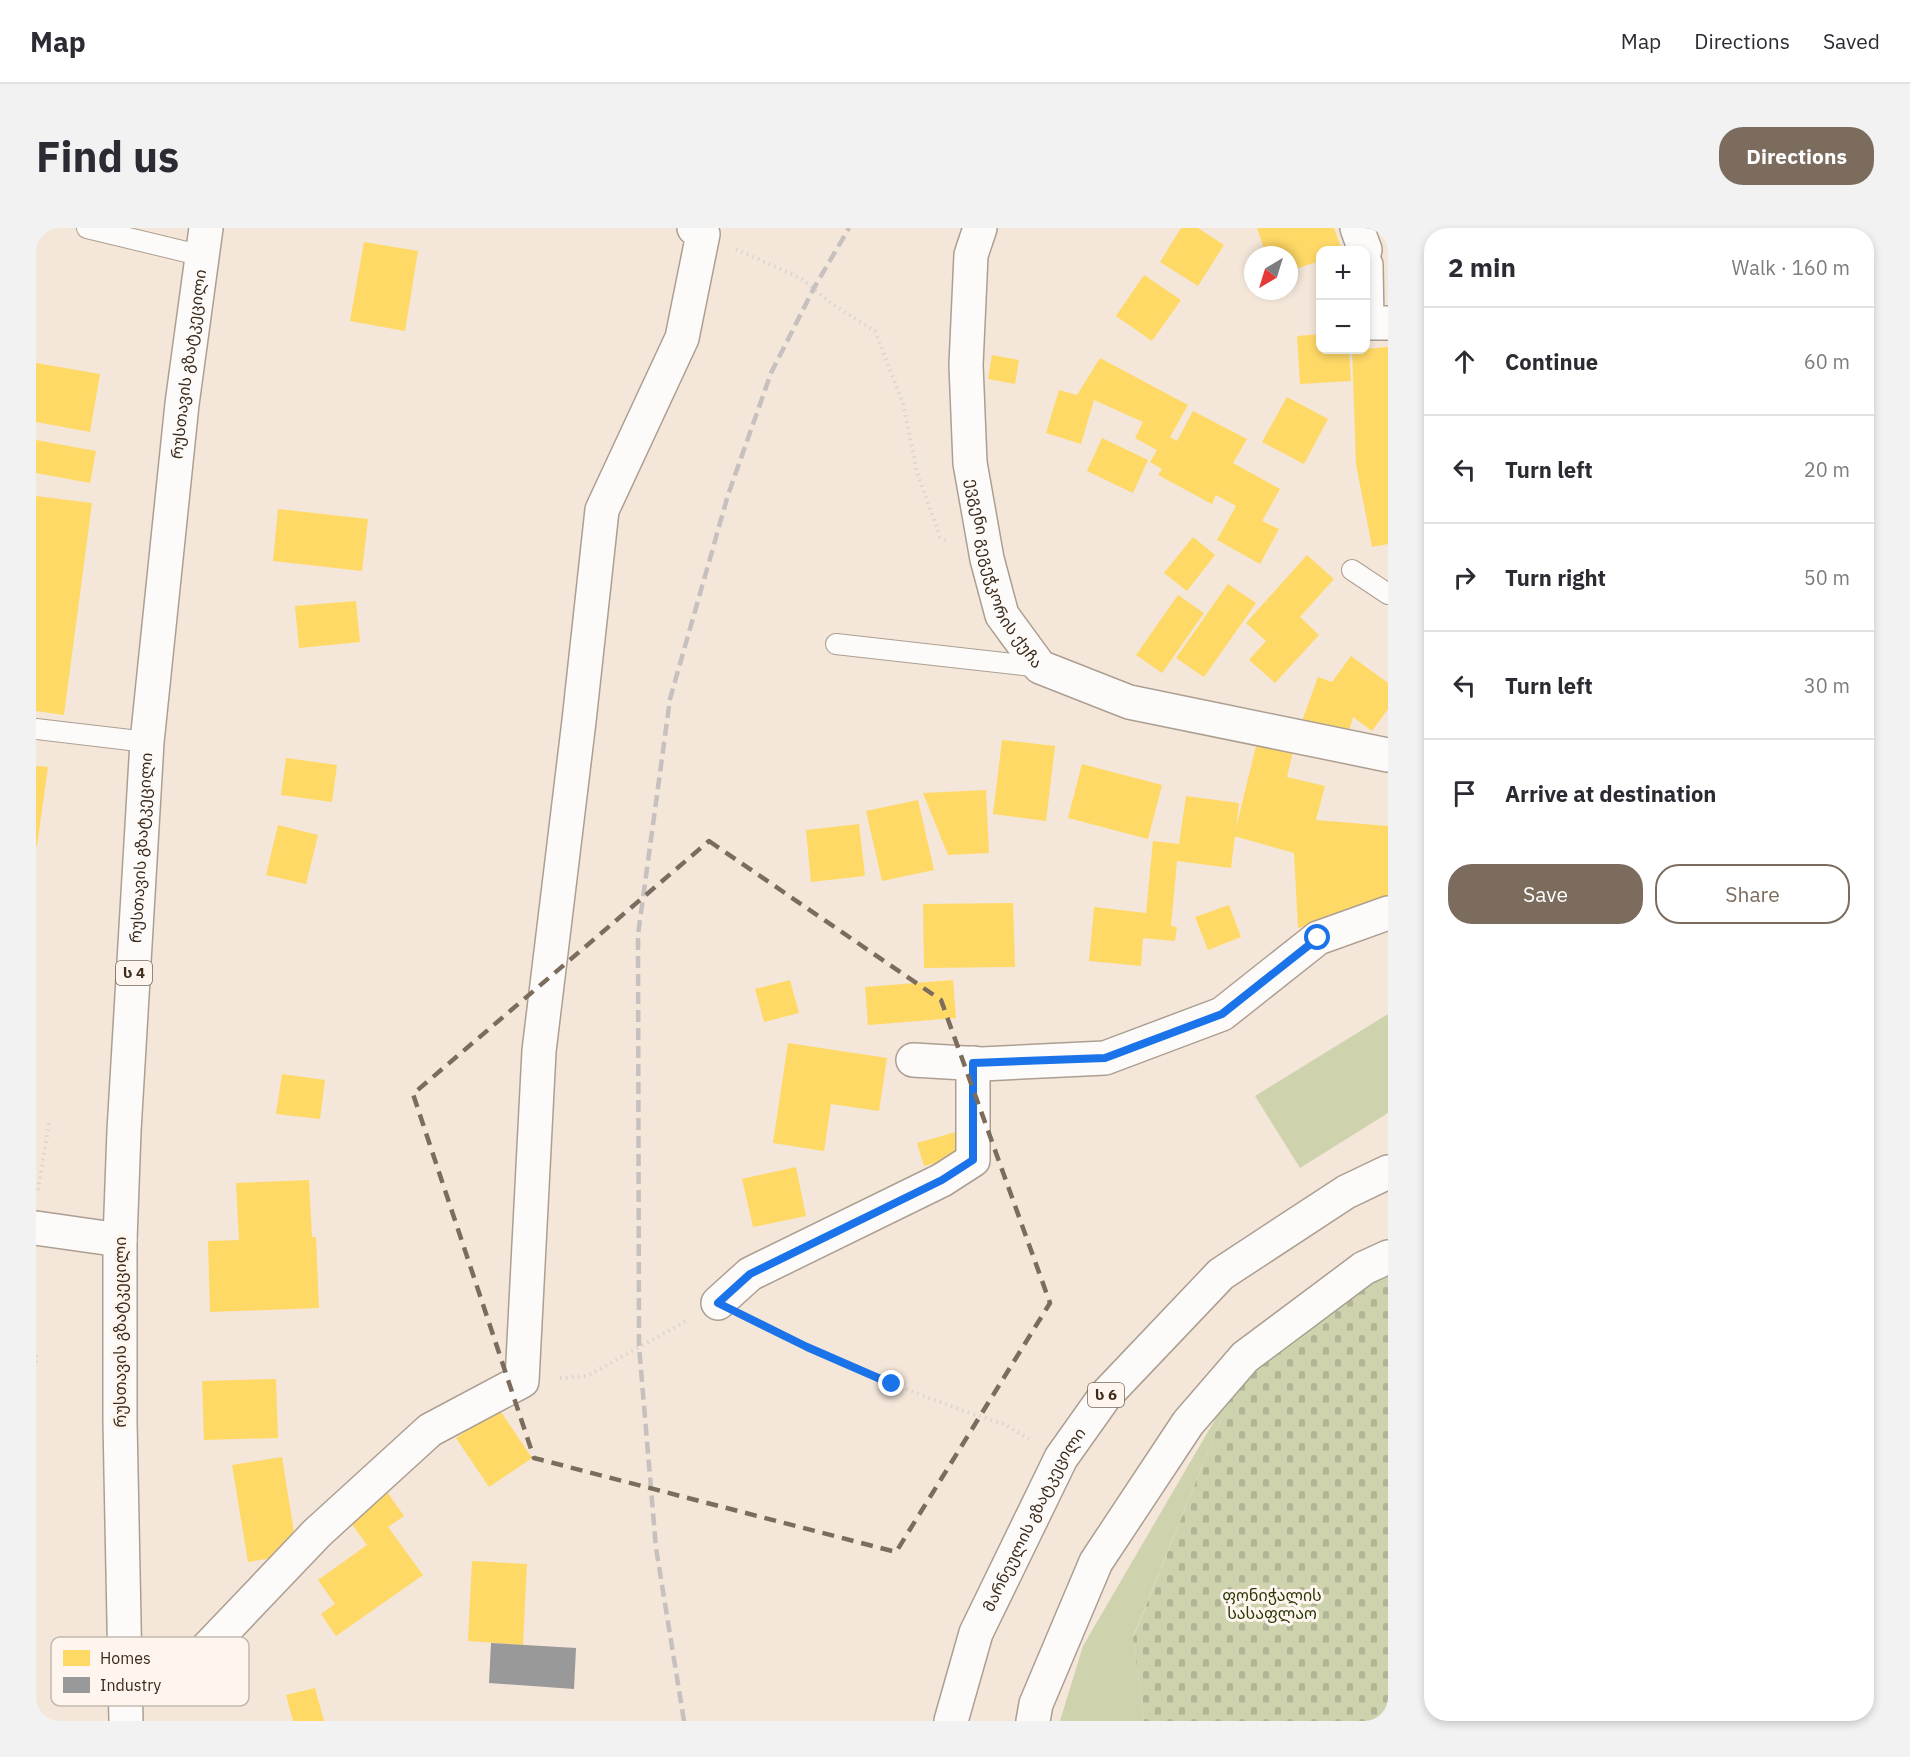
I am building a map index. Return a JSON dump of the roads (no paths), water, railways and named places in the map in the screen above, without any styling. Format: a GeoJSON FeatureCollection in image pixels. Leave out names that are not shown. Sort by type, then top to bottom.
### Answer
{"type":"FeatureCollection","features":[{"type":"Feature","properties":{"kind":"main road","name":"ევგენი გეგეჭკორის ქუჩა"},"geometry":{"type":"LineString","coordinates":[[980,228],[971,255],[966,365],[970,463],[987,559],[1002,615],[1040,667],[1129,702],[1388,755]]}},
{"type":"Feature","properties":{"kind":"main road"},"geometry":{"type":"LineString","coordinates":[[1358,228],[1364,246]]}},
{"type":"Feature","properties":{"kind":"main road"},"geometry":{"type":"LineString","coordinates":[[217,1637],[317,1533],[430,1430],[522,1381],[539,1051],[602,510],[682,338],[698,231]]}},
{"type":"Feature","properties":{"kind":"main road","name":"რუსთავის გზატკეცილი"},"geometry":{"type":"LineString","coordinates":[[125,1637],[120,1422],[120,1240],[124,1131],[147,742],[182,404],[204,242]]}},
{"type":"Feature","properties":{"kind":"main road"},"geometry":{"type":"LineString","coordinates":[[1366,300],[1367,323],[1388,323]]}},
{"type":"Feature","properties":{"kind":"main road"},"geometry":{"type":"LineString","coordinates":[[913,1060],[973,1063],[1105,1058],[1222,1014],[1318,938],[1388,913]]}},
{"type":"Feature","properties":{"kind":"main road"},"geometry":{"type":"LineString","coordinates":[[718,1303],[750,1274],[942,1180],[973,1160],[973,1063]]}},
{"type":"Feature","properties":{"kind":"main road","name":"მარნეულის გზატკეცილი"},"geometry":{"type":"LineString","coordinates":[[951,1721],[976,1634],[1061,1458],[1105,1396],[1221,1274],[1346,1192],[1388,1172]]}},
{"type":"Feature","properties":{"kind":"main road"},"geometry":{"type":"LineString","coordinates":[[36,1228],[120,1240]]}},
{"type":"Feature","properties":{"kind":"main road"},"geometry":{"type":"LineString","coordinates":[[1033,1721],[1036,1704],[1096,1562],[1188,1423],[1245,1357],[1364,1268],[1388,1257]]}},
{"type":"Feature","properties":{"kind":"main road","name":"რუსთავის გზატკეცილი"},"geometry":{"type":"LineString","coordinates":[[126,1706],[126,1721]]}},
{"type":"Feature","properties":{"kind":"lane"},"geometry":{"type":"LineString","coordinates":[[87,228],[204,242]]}},
{"type":"Feature","properties":{"kind":"lane"},"geometry":{"type":"LineString","coordinates":[[1352,570],[1388,594]]}},
{"type":"Feature","properties":{"kind":"lane"},"geometry":{"type":"LineString","coordinates":[[836,644],[1040,667]]}},
{"type":"Feature","properties":{"kind":"lane"},"geometry":{"type":"LineString","coordinates":[[36,729],[147,742]]}},
{"type":"Feature","properties":{"kind":"railway"},"geometry":{"type":"LineString","coordinates":[[684,1721],[656,1548],[639,1346],[638,935],[670,699],[728,495],[771,373],[814,288],[849,228]]}},
{"type":"Feature","properties":{"kind":"park label","name":"ფონიჭალის სასაფლაო"},"geometry":{"type":"Point","coordinates":[1272,1604]}}]}
